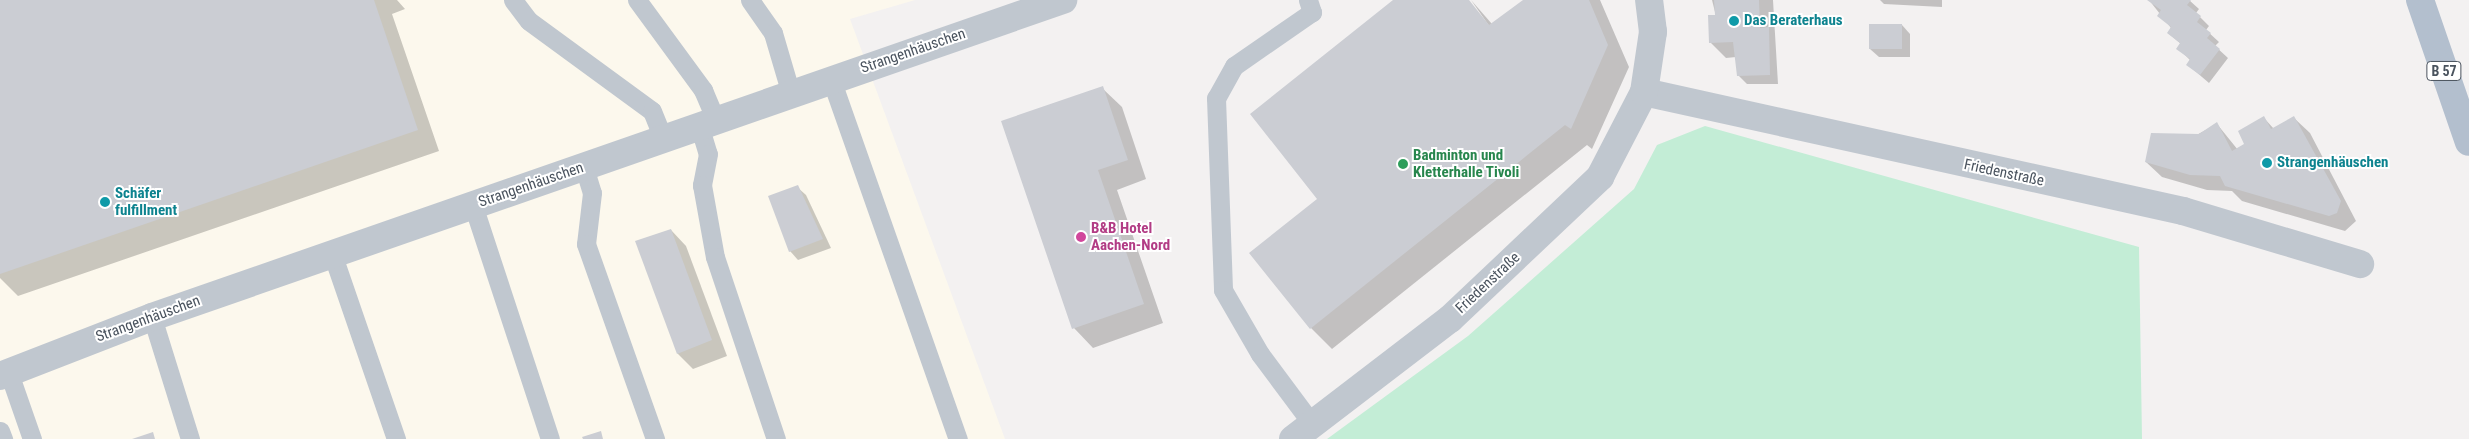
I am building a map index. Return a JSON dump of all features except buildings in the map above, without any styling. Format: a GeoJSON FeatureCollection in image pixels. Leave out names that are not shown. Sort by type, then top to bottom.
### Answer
{"type":"FeatureCollection","features":[{"type":"Feature","properties":{"kind":"main road","name":"B 57"},"geometry":{"type":"LineString","coordinates":[[2420,0],[2469,142]]}},
{"type":"Feature","properties":{"kind":"street","name":"Strangenhäuschen"},"geometry":{"type":"LineString","coordinates":[[4,374],[152,317],[332,253],[1063,0]]}},
{"type":"Feature","properties":{"kind":"street","name":"Friedenstraße"},"geometry":{"type":"LineString","coordinates":[[1303,432],[1450,319],[1600,177],[1644,92],[1653,32],[1649,0]]}},
{"type":"Feature","properties":{"kind":"street","name":"Friedenstraße"},"geometry":{"type":"LineString","coordinates":[[1644,92],[2183,211],[2360,264]]}},
{"type":"Feature","properties":{"kind":"lane"},"geometry":{"type":"LineString","coordinates":[[513,0],[529,21],[652,110],[663,138]]}},
{"type":"Feature","properties":{"kind":"lane"},"geometry":{"type":"LineString","coordinates":[[637,0],[703,90],[708,122],[708,154],[702,185],[715,257],[776,439]]}},
{"type":"Feature","properties":{"kind":"lane"},"geometry":{"type":"LineString","coordinates":[[750,0],[773,32],[791,94]]}},
{"type":"Feature","properties":{"kind":"lane"},"geometry":{"type":"LineString","coordinates":[[1303,432],[1223,290],[1216,98],[1234,66],[1312,12],[1308,0]]}},
{"type":"Feature","properties":{"kind":"lane"},"geometry":{"type":"LineString","coordinates":[[831,79],[958,439]]}},
{"type":"Feature","properties":{"kind":"lane"},"geometry":{"type":"LineString","coordinates":[[584,167],[592,193],[586,244],[655,439]]}},
{"type":"Feature","properties":{"kind":"lane"},"geometry":{"type":"LineString","coordinates":[[474,205],[550,439]]}},
{"type":"Feature","properties":{"kind":"lane"},"geometry":{"type":"LineString","coordinates":[[332,253],[396,439]]}},
{"type":"Feature","properties":{"kind":"lane"},"geometry":{"type":"LineString","coordinates":[[152,317],[190,439]]}},
{"type":"Feature","properties":{"kind":"lane"},"geometry":{"type":"LineString","coordinates":[[4,374],[32,439]]}},
{"type":"Feature","properties":{"kind":"lane"},"geometry":{"type":"LineString","coordinates":[[0,431],[3,439]]}},
{"type":"Feature","properties":{"kind":"shaded area"},"geometry":{"type":"Polygon","coordinates":[[[0,0],[915,0],[850,19],[1005,439],[0,439],[0,0]]]}},
{"type":"Feature","properties":{"kind":"green space"},"geometry":{"type":"Polygon","coordinates":[[[1705,126],[2139,247],[2142,439],[1327,439],[1468,336],[1634,189],[1657,145],[1705,126]]]}},
{"type":"Feature","properties":{"kind":"place","name":"Das Beraterhaus"},"geometry":{"type":"Point","coordinates":[1734,21]}},
{"type":"Feature","properties":{"kind":"place","name":"Strangenhäuschen"},"geometry":{"type":"Point","coordinates":[2267,163]}},
{"type":"Feature","properties":{"kind":"place","name":"Badminton und Kletterhalle Tivoli"},"geometry":{"type":"Point","coordinates":[1403,164]}},
{"type":"Feature","properties":{"kind":"place","name":"Schäfer fulfillment"},"geometry":{"type":"Point","coordinates":[105,202]}},
{"type":"Feature","properties":{"kind":"place","name":"B&B Hotel Aachen-Nord"},"geometry":{"type":"Point","coordinates":[1081,237]}}]}
